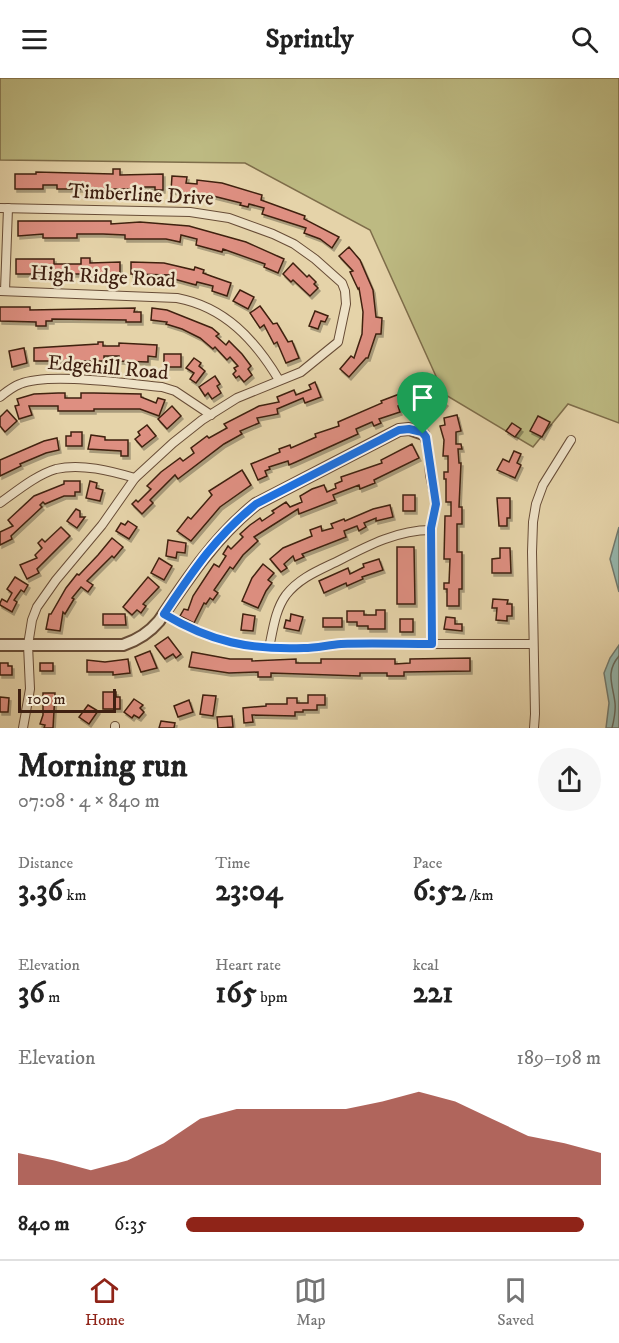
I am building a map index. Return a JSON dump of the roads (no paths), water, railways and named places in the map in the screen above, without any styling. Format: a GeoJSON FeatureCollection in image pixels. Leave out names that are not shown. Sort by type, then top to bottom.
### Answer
{"type":"FeatureCollection","features":[{"type":"Feature","properties":{"kind":"street"},"geometry":{"type":"LineString","coordinates":[[3,291],[4,208]]}},
{"type":"Feature","properties":{"kind":"street","name":"Timberline Drive"},"geometry":{"type":"LineString","coordinates":[[4,208],[190,212],[229,218],[294,244],[342,283],[346,309],[338,342],[301,372],[279,380]]}},
{"type":"Feature","properties":{"kind":"street","name":"High Ridge Road"},"geometry":{"type":"LineString","coordinates":[[3,291],[189,300],[218,314],[252,340],[279,380]]}},
{"type":"Feature","properties":{"kind":"street","name":"Edgehill Road"},"geometry":{"type":"LineString","coordinates":[[0,397],[21,383],[47,380],[162,387],[175,391],[210,415]]}},
{"type":"Feature","properties":{"kind":"street"},"geometry":{"type":"LineString","coordinates":[[22,728],[30,689],[28,645],[32,620],[37,607],[56,580],[102,525],[135,478],[173,443],[237,398],[279,380]]}},
{"type":"Feature","properties":{"kind":"street"},"geometry":{"type":"LineString","coordinates":[[0,645],[123,645],[137,640],[151,631],[203,556],[241,516],[256,504],[399,430],[409,429],[423,434],[428,448],[430,475],[436,504],[431,530],[432,644]]}},
{"type":"Feature","properties":{"kind":"street"},"geometry":{"type":"LineString","coordinates":[[534,728],[532,552],[536,504],[543,485],[571,440]]}},
{"type":"Feature","properties":{"kind":"street"},"geometry":{"type":"LineString","coordinates":[[0,502],[25,485],[55,470],[68,467],[89,468],[135,478]]}},
{"type":"Feature","properties":{"kind":"street"},"geometry":{"type":"LineString","coordinates":[[269,648],[277,611],[287,594],[298,582],[371,543],[405,532],[431,530]]}},
{"type":"Feature","properties":{"kind":"street"},"geometry":{"type":"LineString","coordinates":[[164,614],[211,638],[269,648],[305,648],[340,644],[533,644]]}},
{"type":"Feature","properties":{"kind":"water"},"geometry":{"type":"Polygon","coordinates":[[[619,527],[619,592],[610,559],[619,527]]]}},
{"type":"Feature","properties":{"kind":"water"},"geometry":{"type":"Polygon","coordinates":[[[619,645],[619,728],[606,728],[609,703],[604,673],[619,645]]]}}]}
